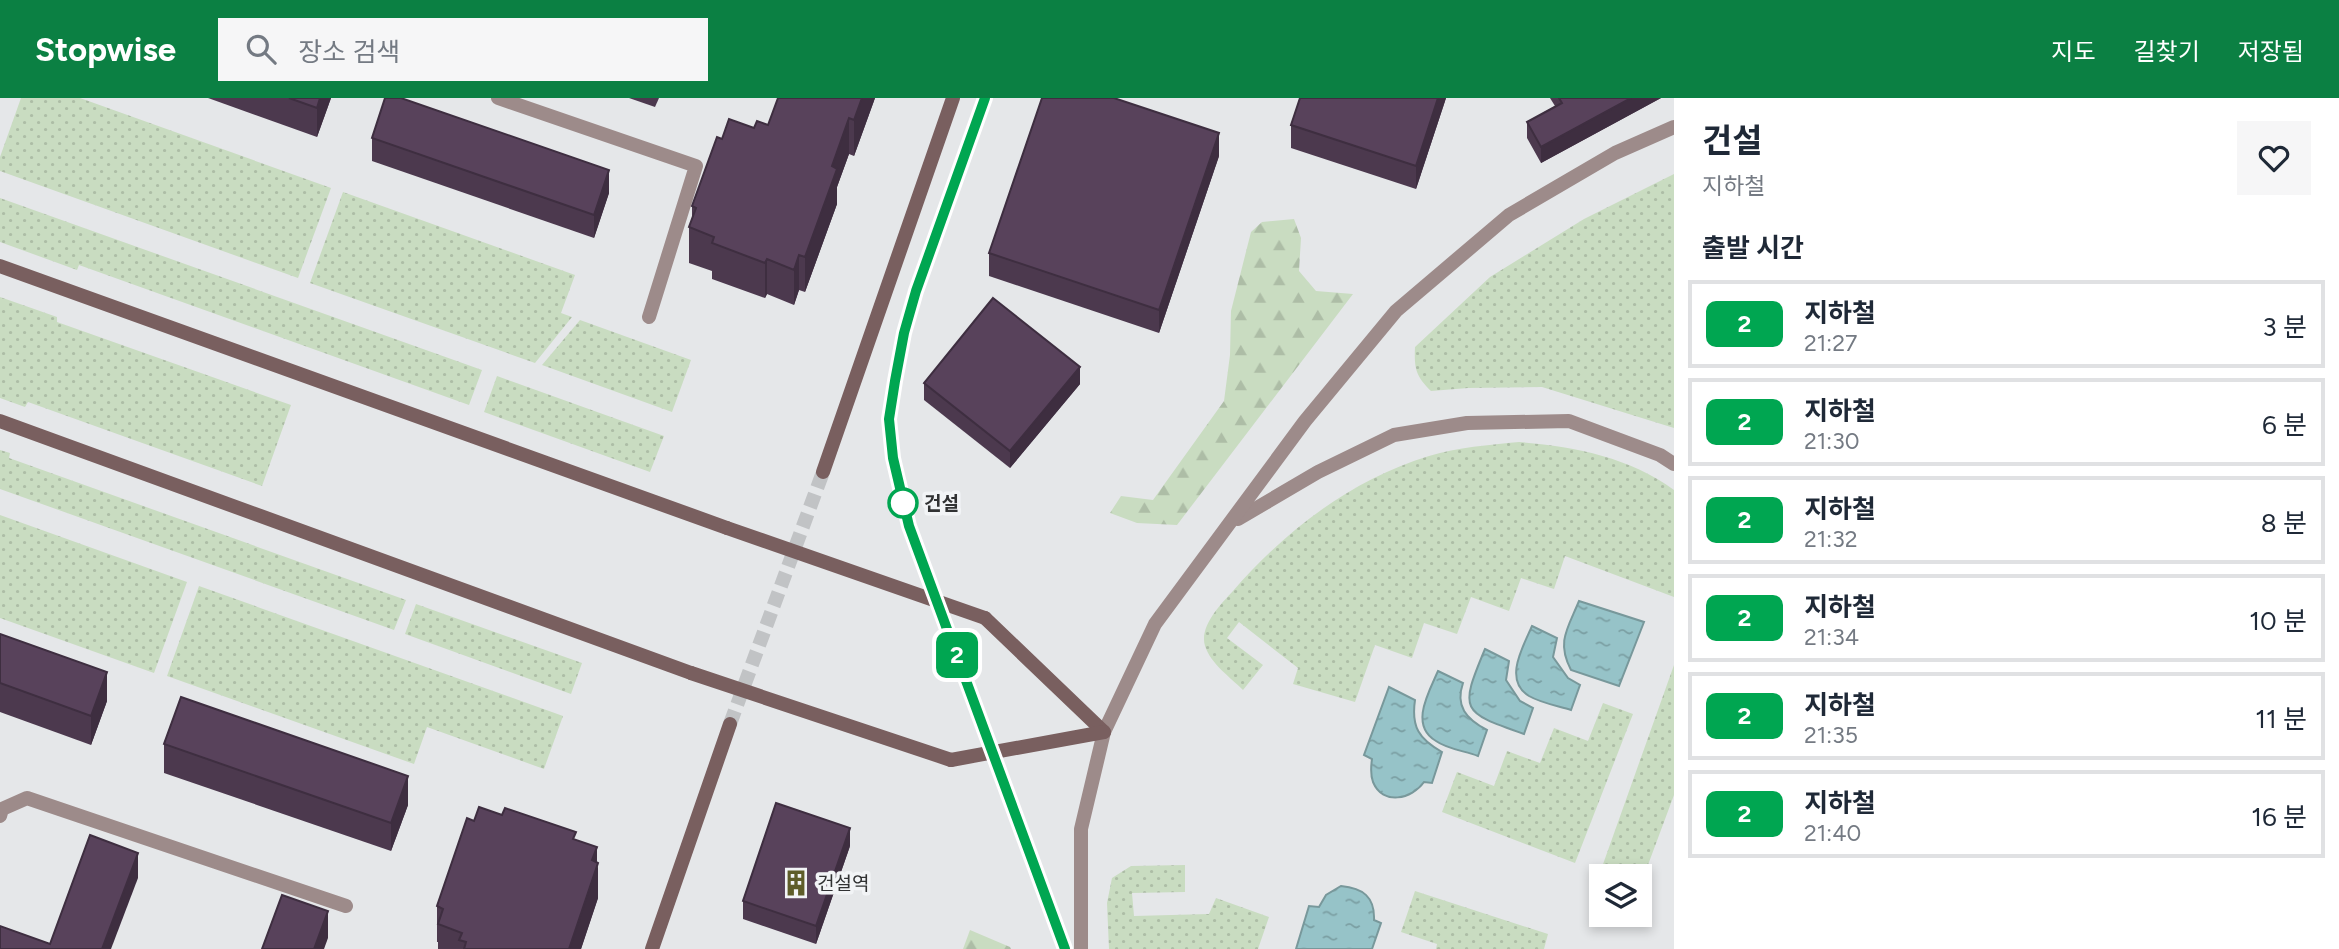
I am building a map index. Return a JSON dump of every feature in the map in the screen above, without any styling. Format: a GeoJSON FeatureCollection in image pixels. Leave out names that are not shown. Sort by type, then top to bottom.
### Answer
{"type":"FeatureCollection","features":[{"type":"Feature","properties":{"kind":"street"},"geometry":{"type":"LineString","coordinates":[[498,98],[696,166],[649,317]]}},
{"type":"Feature","properties":{"kind":"street"},"geometry":{"type":"LineString","coordinates":[[823,472],[953,98]]}},
{"type":"Feature","properties":{"kind":"street"},"geometry":{"type":"LineString","coordinates":[[1081,949],[1081,829],[1104,732],[1155,625],[1305,421],[1396,311],[1509,215],[1615,153],[1674,127]]}},
{"type":"Feature","properties":{"kind":"street"},"geometry":{"type":"LineString","coordinates":[[0,266],[985,618],[1104,732]]}},
{"type":"Feature","properties":{"kind":"street"},"geometry":{"type":"LineString","coordinates":[[0,421],[691,673],[951,760],[1104,732]]}},
{"type":"Feature","properties":{"kind":"street"},"geometry":{"type":"LineString","coordinates":[[1231,523],[1318,472],[1394,435],[1466,423],[1569,421],[1660,454],[1674,464]]}},
{"type":"Feature","properties":{"kind":"street"},"geometry":{"type":"LineString","coordinates":[[652,949],[730,724]]}},
{"type":"Feature","properties":{"kind":"street"},"geometry":{"type":"LineString","coordinates":[[0,816],[2,809],[27,798],[346,906]]}},
{"type":"Feature","properties":{"kind":"green space"},"geometry":{"type":"Polygon","coordinates":[[[21,98],[80,98],[331,188],[298,278],[0,171],[0,157],[21,98]]]}},
{"type":"Feature","properties":{"kind":"green space"},"geometry":{"type":"Polygon","coordinates":[[[1674,174],[1674,428],[1542,387],[1431,391],[1426,386],[1417,372],[1415,347],[1490,277],[1584,219],[1674,174]]]}},
{"type":"Feature","properties":{"kind":"green space"},"geometry":{"type":"Polygon","coordinates":[[[343,192],[575,275],[561,313],[572,317],[535,363],[310,283],[343,192]]]}},
{"type":"Feature","properties":{"kind":"green space"},"geometry":{"type":"Polygon","coordinates":[[[0,198],[482,370],[469,405],[79,265],[77,270],[0,242],[0,198]]]}},
{"type":"Feature","properties":{"kind":"green space"},"geometry":{"type":"Polygon","coordinates":[[[1294,219],[1301,238],[1299,271],[1316,291],[1353,294],[1177,525],[1137,523],[1110,513],[1121,496],[1153,500],[1224,401],[1230,355],[1231,311],[1251,232],[1262,222],[1294,219]]]}},
{"type":"Feature","properties":{"kind":"green space"},"geometry":{"type":"Polygon","coordinates":[[[0,297],[57,317],[57,322],[291,405],[262,486],[28,402],[25,407],[0,398],[0,297]]]}},
{"type":"Feature","properties":{"kind":"green space"},"geometry":{"type":"Polygon","coordinates":[[[580,320],[691,360],[672,412],[542,365],[580,320]]]}},
{"type":"Feature","properties":{"kind":"green space"},"geometry":{"type":"Polygon","coordinates":[[[497,376],[664,436],[650,472],[484,412],[497,376]]]}},
{"type":"Feature","properties":{"kind":"green space"},"geometry":{"type":"Polygon","coordinates":[[[1519,442],[1580,450],[1620,461],[1674,490],[1674,597],[1565,556],[1554,589],[1521,578],[1509,611],[1471,597],[1457,634],[1424,623],[1412,658],[1375,645],[1355,702],[1293,684],[1298,668],[1239,622],[1227,638],[1263,665],[1243,690],[1212,659],[1204,638],[1208,623],[1217,609],[1275,548],[1322,510],[1347,493],[1400,466],[1462,448],[1519,442]]]}},
{"type":"Feature","properties":{"kind":"green space"},"geometry":{"type":"Polygon","coordinates":[[[0,450],[10,453],[9,458],[406,600],[394,630],[0,489],[0,450]]]}},
{"type":"Feature","properties":{"kind":"green space"},"geometry":{"type":"Polygon","coordinates":[[[0,515],[187,582],[154,673],[0,618],[0,515]]]}},
{"type":"Feature","properties":{"kind":"green space"},"geometry":{"type":"Polygon","coordinates":[[[199,586],[563,716],[544,769],[427,727],[414,764],[167,676],[199,586]]]}},
{"type":"Feature","properties":{"kind":"green space"},"geometry":{"type":"Polygon","coordinates":[[[416,604],[582,663],[571,694],[405,634],[416,604]]]}},
{"type":"Feature","properties":{"kind":"green space"},"geometry":{"type":"Polygon","coordinates":[[[1674,665],[1674,795],[1648,864],[1603,864],[1674,665]]]}},
{"type":"Feature","properties":{"kind":"green space"},"geometry":{"type":"Polygon","coordinates":[[[1603,703],[1633,714],[1575,863],[1442,812],[1457,772],[1494,786],[1507,751],[1540,763],[1554,728],[1588,741],[1603,703]]]}},
{"type":"Feature","properties":{"kind":"green space"},"geometry":{"type":"Polygon","coordinates":[[[1185,865],[1185,892],[1132,893],[1134,916],[1209,914],[1216,898],[1269,917],[1258,949],[1109,949],[1107,903],[1112,878],[1131,866],[1185,865]]]}},
{"type":"Feature","properties":{"kind":"green space"},"geometry":{"type":"Polygon","coordinates":[[[1415,891],[1548,934],[1544,949],[1436,949],[1437,944],[1401,932],[1415,891]]]}},
{"type":"Feature","properties":{"kind":"green space"},"geometry":{"type":"Polygon","coordinates":[[[970,930],[1010,947],[1011,949],[963,949],[970,930]]]}},
{"type":"Feature","properties":{"kind":"water"},"geometry":{"type":"Polygon","coordinates":[[[1579,601],[1644,622],[1619,686],[1571,670],[1564,643],[1579,601]]]}},
{"type":"Feature","properties":{"kind":"water"},"geometry":{"type":"Polygon","coordinates":[[[1532,626],[1557,638],[1553,657],[1568,678],[1580,685],[1571,710],[1529,696],[1517,681],[1517,663],[1532,626]]]}},
{"type":"Feature","properties":{"kind":"water"},"geometry":{"type":"Polygon","coordinates":[[[1485,649],[1509,661],[1506,680],[1520,701],[1533,708],[1524,734],[1488,720],[1477,714],[1471,706],[1471,685],[1485,649]]]}},
{"type":"Feature","properties":{"kind":"water"},"geometry":{"type":"Polygon","coordinates":[[[1438,671],[1463,683],[1460,699],[1464,711],[1487,730],[1478,756],[1440,744],[1428,734],[1424,726],[1422,717],[1426,698],[1438,671]]]}},
{"type":"Feature","properties":{"kind":"water"},"geometry":{"type":"Polygon","coordinates":[[[1389,687],[1415,700],[1414,718],[1418,731],[1442,752],[1432,783],[1424,782],[1412,793],[1398,797],[1384,795],[1378,790],[1371,776],[1372,759],[1364,755],[1389,687]]]}},
{"type":"Feature","properties":{"kind":"water"},"geometry":{"type":"Polygon","coordinates":[[[1341,886],[1356,889],[1370,900],[1374,920],[1381,923],[1372,949],[1296,949],[1309,906],[1319,907],[1326,895],[1341,886]]]}},
{"type":"Feature","properties":{"kind":"building"},"geometry":{"type":"Polygon","coordinates":[[[289,98],[320,98],[317,108],[289,98]]]}},
{"type":"Feature","properties":{"kind":"building"},"geometry":{"type":"Polygon","coordinates":[[[385,98],[401,98],[609,170],[594,215],[372,138],[385,98]]]}},
{"type":"Feature","properties":{"kind":"building"},"geometry":{"type":"Polygon","coordinates":[[[778,98],[862,98],[854,120],[849,118],[832,166],[837,169],[805,257],[799,255],[794,270],[767,259],[765,263],[712,243],[714,237],[689,227],[696,208],[692,206],[717,137],[722,139],[729,119],[754,128],[757,121],[768,125],[778,98]]]}},
{"type":"Feature","properties":{"kind":"building"},"geometry":{"type":"Polygon","coordinates":[[[1042,98],[1114,98],[1219,133],[1159,310],[989,253],[1042,98]]]}},
{"type":"Feature","properties":{"kind":"building"},"geometry":{"type":"Polygon","coordinates":[[[1300,98],[1438,98],[1416,166],[1291,125],[1300,98]]]}},
{"type":"Feature","properties":{"kind":"building"},"geometry":{"type":"Polygon","coordinates":[[[1559,98],[1631,98],[1541,147],[1527,122],[1562,103],[1559,98]]]}},
{"type":"Feature","properties":{"kind":"building"},"geometry":{"type":"Polygon","coordinates":[[[993,298],[1080,367],[1010,451],[924,383],[993,298]]]}},
{"type":"Feature","properties":{"kind":"building"},"geometry":{"type":"Polygon","coordinates":[[[0,634],[107,672],[91,716],[0,683],[0,634]]]}},
{"type":"Feature","properties":{"kind":"building"},"geometry":{"type":"Polygon","coordinates":[[[181,697],[408,776],[391,823],[164,744],[181,697]]]}},
{"type":"Feature","properties":{"kind":"building","name":"건설역"},"geometry":{"type":"Polygon","coordinates":[[[776,803],[850,828],[816,926],[743,901],[776,803]]]}},
{"type":"Feature","properties":{"kind":"building"},"geometry":{"type":"Polygon","coordinates":[[[479,807],[502,815],[505,808],[576,832],[573,839],[597,847],[592,860],[598,863],[569,949],[464,949],[466,942],[459,940],[462,933],[438,924],[443,909],[437,906],[467,818],[474,821],[479,807]]]}},
{"type":"Feature","properties":{"kind":"building"},"geometry":{"type":"Polygon","coordinates":[[[90,835],[138,853],[102,949],[0,949],[0,926],[50,944],[90,835]]]}},
{"type":"Feature","properties":{"kind":"building"},"geometry":{"type":"Polygon","coordinates":[[[282,895],[328,911],[314,949],[262,949],[282,895]]]}},
{"type":"Feature","properties":{"kind":"tunnel"},"geometry":{"type":"LineString","coordinates":[[730,724],[823,472]]}},
{"type":"Feature","properties":{"kind":"metro line","name":"2"},"geometry":{"type":"LineString","coordinates":[[985,98],[916,291],[904,333],[889,419],[893,458],[909,526],[1065,949]]}},
{"type":"Feature","properties":{"kind":"place","name":"건설"},"geometry":{"type":"Point","coordinates":[903,503]}},
{"type":"Feature","properties":{"kind":"place","name":"건설역"},"geometry":{"type":"Point","coordinates":[796,883]}}]}
